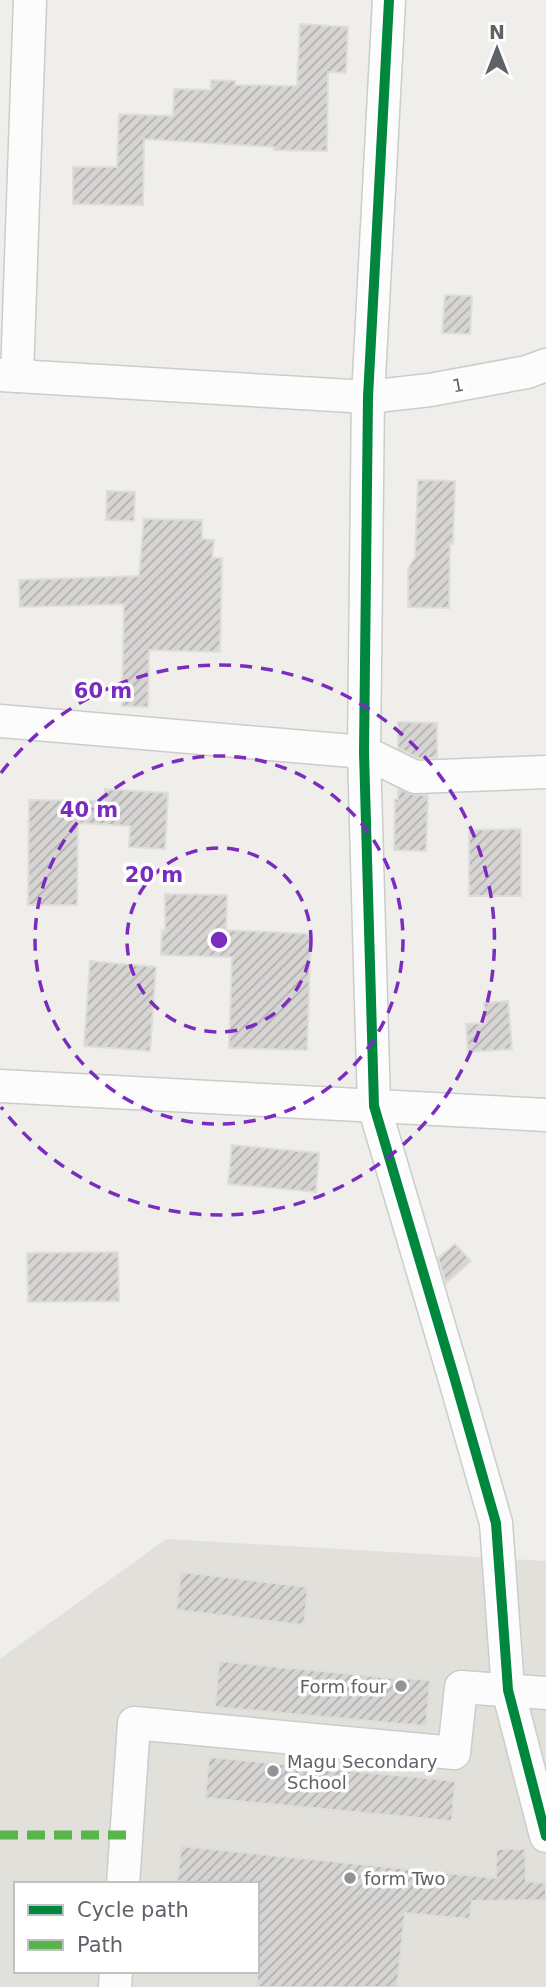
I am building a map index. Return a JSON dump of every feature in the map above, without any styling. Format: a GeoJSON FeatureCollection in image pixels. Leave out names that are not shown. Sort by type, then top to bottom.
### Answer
{"type":"FeatureCollection","features":[{"type":"Feature","properties":{"kind":"street"},"geometry":{"type":"LineString","coordinates":[[8,376],[30,0]]}},
{"type":"Feature","properties":{"kind":"street"},"geometry":{"type":"LineString","coordinates":[[389,0],[368,397],[364,752],[374,1106],[496,1523],[508,1690],[546,1836]]}},
{"type":"Feature","properties":{"kind":"street","name":"1"},"geometry":{"type":"LineString","coordinates":[[8,376],[368,397],[454,386],[527,372],[546,365]]}},
{"type":"Feature","properties":{"kind":"street"},"geometry":{"type":"LineString","coordinates":[[0,720],[364,752],[415,777],[546,772]]}},
{"type":"Feature","properties":{"kind":"street"},"geometry":{"type":"LineString","coordinates":[[0,1086],[546,1115]]}},
{"type":"Feature","properties":{"kind":"street"},"geometry":{"type":"LineString","coordinates":[[122,1882],[134,1723],[454,1753],[461,1687],[546,1693]]}},
{"type":"Feature","properties":{"kind":"shaded area","name":"Magu Secondary School"},"geometry":{"type":"Polygon","coordinates":[[[166,1539],[546,1561],[546,1987],[0,1987],[0,1659],[166,1539]]]}},
{"type":"Feature","properties":{"kind":"building"},"geometry":{"type":"Polygon","coordinates":[[[300,24],[348,27],[346,73],[328,72],[327,151],[274,150],[274,147],[144,139],[143,205],[73,204],[73,167],[117,167],[119,114],[173,116],[174,89],[211,90],[211,80],[235,81],[235,85],[297,86],[300,24]]]}},
{"type":"Feature","properties":{"kind":"building"},"geometry":{"type":"Polygon","coordinates":[[[445,295],[472,296],[470,334],[442,333],[445,295]]]}},
{"type":"Feature","properties":{"kind":"building"},"geometry":{"type":"Polygon","coordinates":[[[418,480],[455,481],[449,608],[408,607],[408,569],[415,557],[418,480]]]}},
{"type":"Feature","properties":{"kind":"building"},"geometry":{"type":"Polygon","coordinates":[[[107,491],[135,492],[134,521],[106,520],[107,491]]]}},
{"type":"Feature","properties":{"kind":"building"},"geometry":{"type":"Polygon","coordinates":[[[144,519],[202,520],[202,539],[214,540],[212,558],[222,558],[220,652],[149,650],[148,707],[122,706],[124,604],[20,607],[19,580],[139,576],[144,519]]]}},
{"type":"Feature","properties":{"kind":"building"},"geometry":{"type":"Polygon","coordinates":[[[398,722],[437,723],[437,758],[419,758],[398,748],[398,722]]]}},
{"type":"Feature","properties":{"kind":"building"},"geometry":{"type":"Polygon","coordinates":[[[105,789],[168,793],[165,849],[129,847],[130,826],[78,823],[77,905],[28,905],[29,800],[104,801],[105,789]]]}},
{"type":"Feature","properties":{"kind":"building"},"geometry":{"type":"Polygon","coordinates":[[[398,789],[415,795],[428,795],[426,851],[394,850],[395,799],[398,799],[398,789]]]}},
{"type":"Feature","properties":{"kind":"building"},"geometry":{"type":"Polygon","coordinates":[[[521,829],[521,896],[469,896],[469,830],[521,829]]]}},
{"type":"Feature","properties":{"kind":"building"},"geometry":{"type":"Polygon","coordinates":[[[165,894],[227,895],[226,930],[311,934],[307,1050],[229,1048],[232,957],[161,955],[162,930],[165,931],[165,894]]]}},
{"type":"Feature","properties":{"kind":"building"},"geometry":{"type":"Polygon","coordinates":[[[90,961],[156,967],[150,1051],[84,1046],[90,961]]]}},
{"type":"Feature","properties":{"kind":"building"},"geometry":{"type":"Polygon","coordinates":[[[508,1001],[512,1049],[468,1052],[466,1024],[486,1023],[484,1003],[508,1001]]]}},
{"type":"Feature","properties":{"kind":"building"},"geometry":{"type":"Polygon","coordinates":[[[232,1145],[319,1153],[316,1192],[228,1184],[232,1145]]]}},
{"type":"Feature","properties":{"kind":"building"},"geometry":{"type":"Polygon","coordinates":[[[455,1244],[471,1261],[446,1283],[438,1258],[455,1244]]]}},
{"type":"Feature","properties":{"kind":"building"},"geometry":{"type":"Polygon","coordinates":[[[118,1252],[119,1301],[28,1302],[27,1253],[118,1252]]]}},
{"type":"Feature","properties":{"kind":"building"},"geometry":{"type":"Polygon","coordinates":[[[181,1572],[308,1587],[304,1625],[176,1610],[181,1572]]]}},
{"type":"Feature","properties":{"kind":"building"},"geometry":{"type":"Polygon","coordinates":[[[219,1661],[430,1680],[426,1726],[215,1707],[219,1661]]]}},
{"type":"Feature","properties":{"kind":"building"},"geometry":{"type":"Polygon","coordinates":[[[209,1757],[455,1781],[452,1821],[205,1798],[209,1757]]]}},
{"type":"Feature","properties":{"kind":"building"},"geometry":{"type":"Polygon","coordinates":[[[181,1846],[496,1878],[496,1849],[525,1849],[526,1881],[546,1883],[546,1900],[472,1901],[470,1919],[405,1913],[397,1987],[257,1987],[259,1882],[177,1882],[181,1846]]]}},
{"type":"Feature","properties":{"kind":"marked path"},"geometry":{"type":"LineString","coordinates":[[0,1835],[126,1835]]}},
{"type":"Feature","properties":{"kind":"cycle path"},"geometry":{"type":"LineString","coordinates":[[389,0],[368,397],[364,752],[374,1106],[496,1523],[508,1690],[546,1836]]}},
{"type":"Feature","properties":{"kind":"place","name":"Form four"},"geometry":{"type":"Point","coordinates":[401,1686]}},
{"type":"Feature","properties":{"kind":"place","name":"Magu Secondary School"},"geometry":{"type":"Point","coordinates":[273,1771]}},
{"type":"Feature","properties":{"kind":"place","name":"form Two"},"geometry":{"type":"Point","coordinates":[350,1878]}}]}
